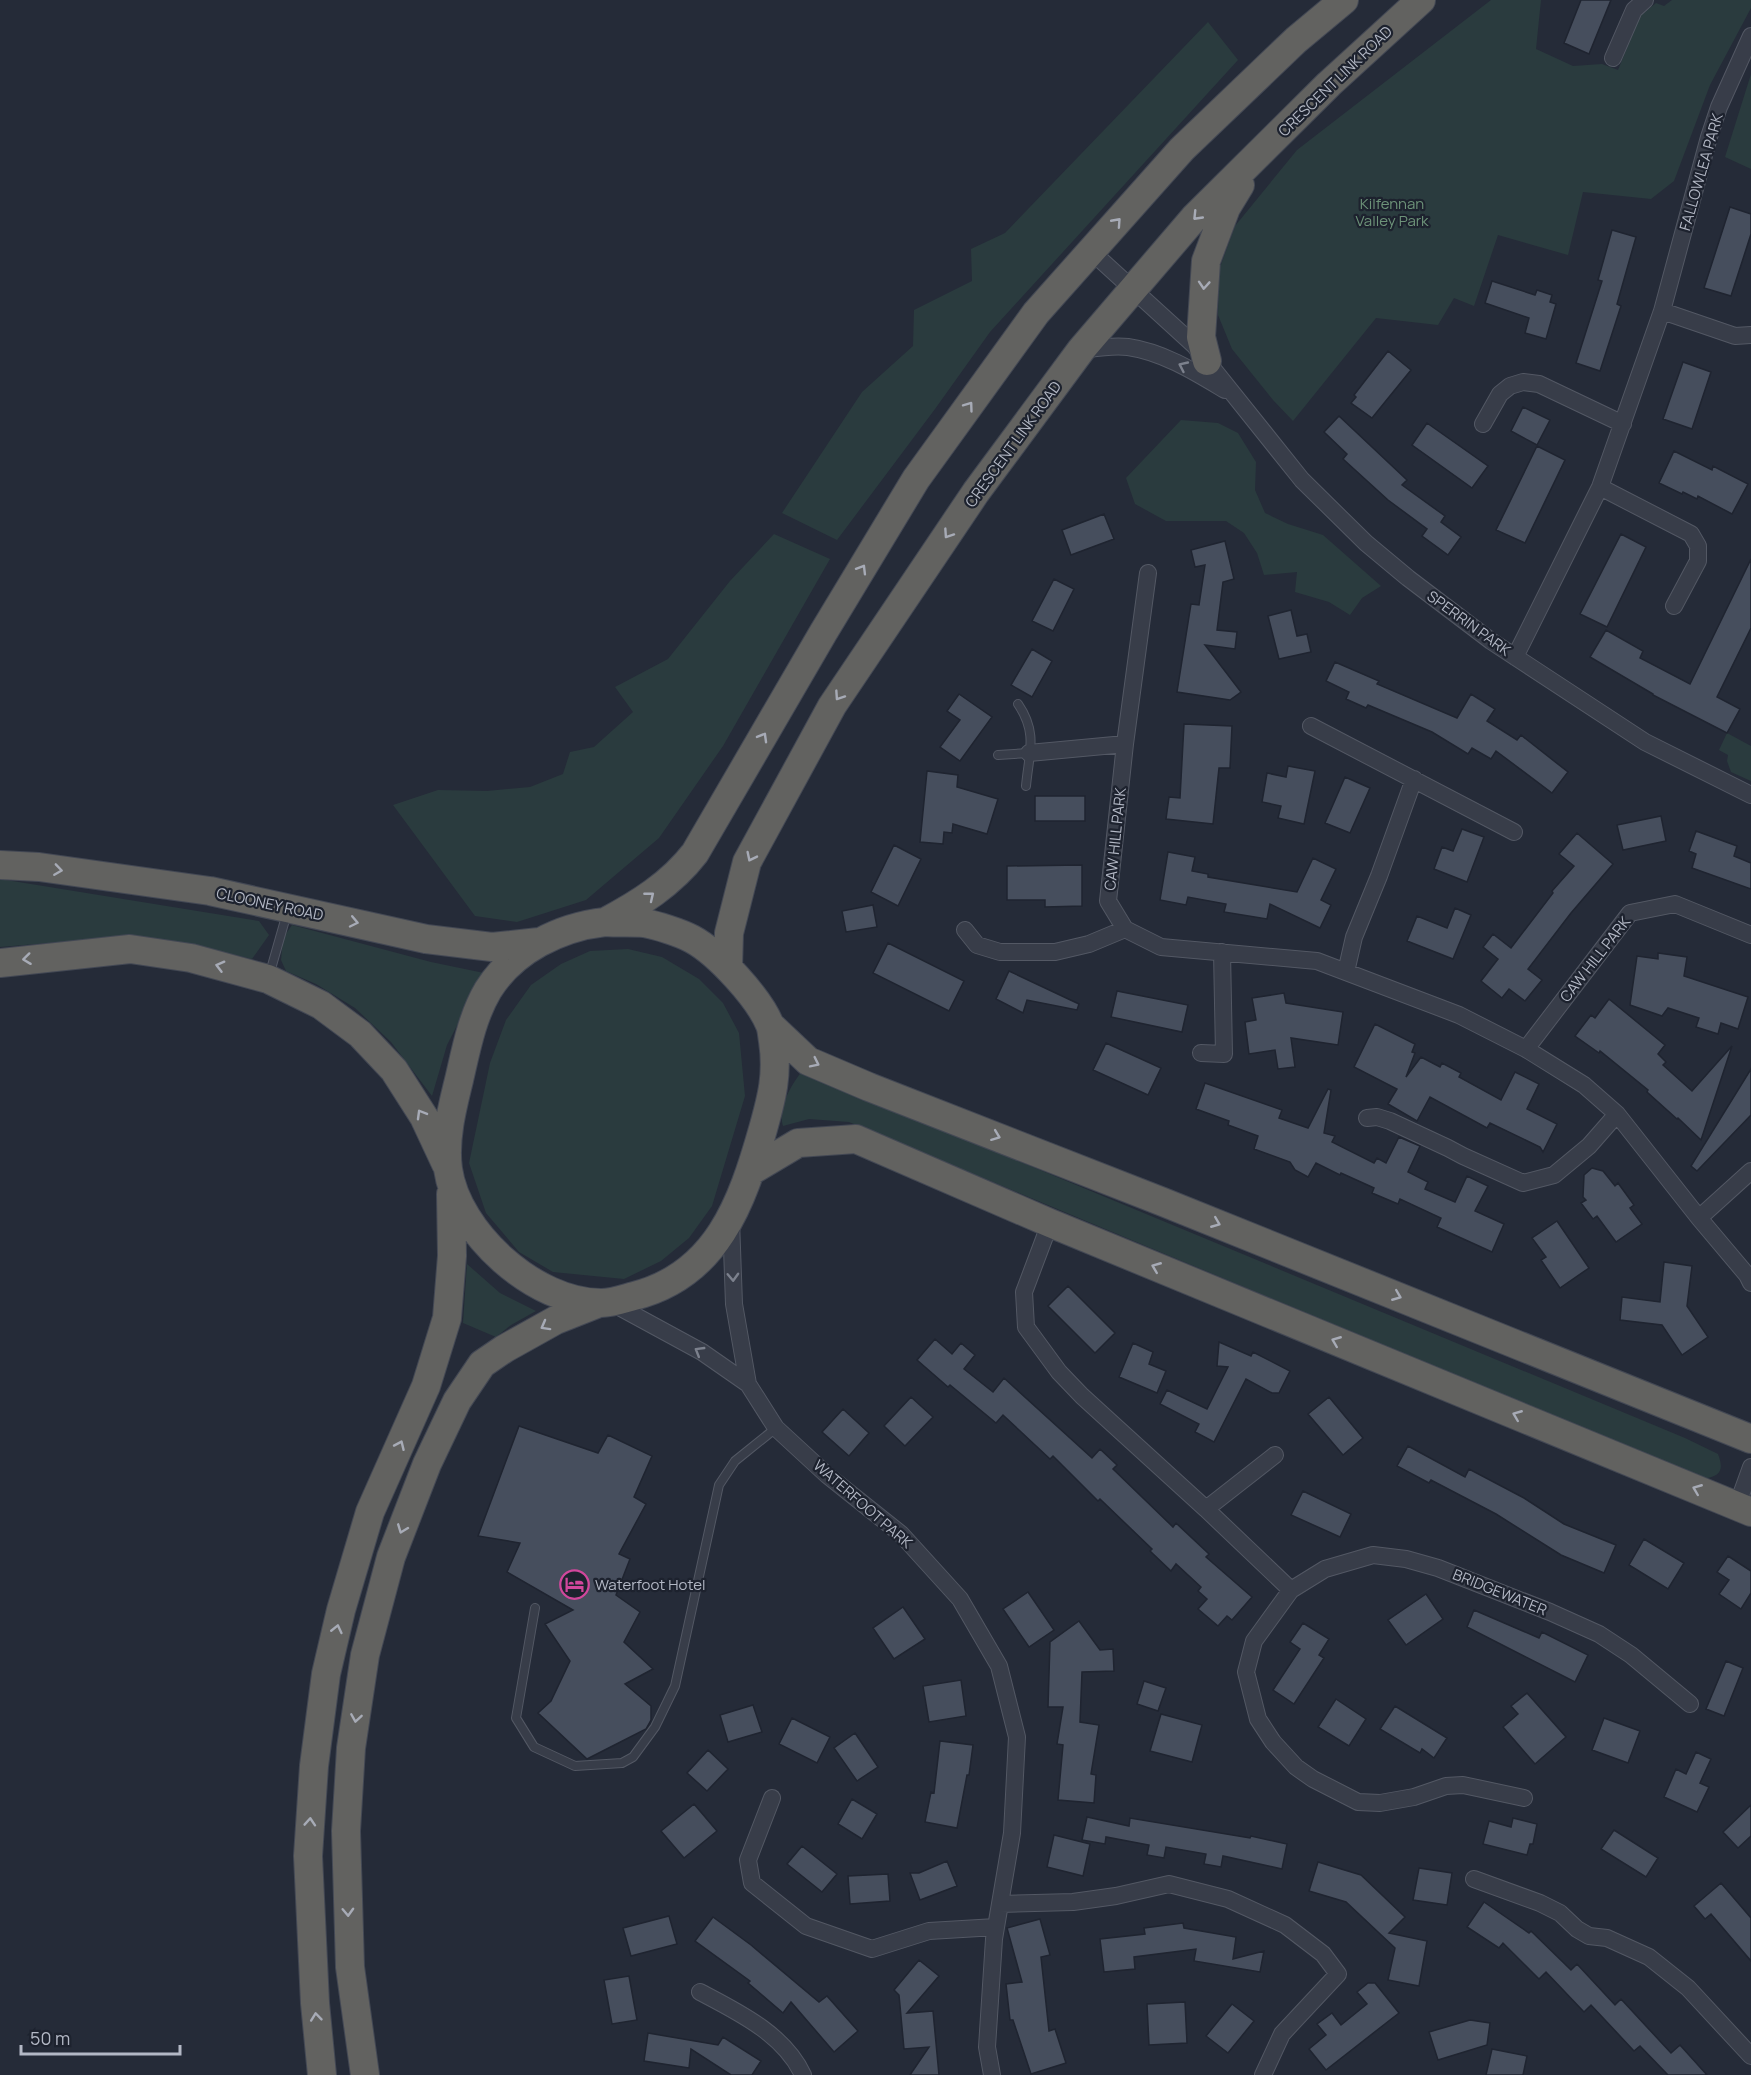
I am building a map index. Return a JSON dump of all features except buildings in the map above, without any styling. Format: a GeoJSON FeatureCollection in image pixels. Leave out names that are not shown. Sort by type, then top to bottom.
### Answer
{"type":"FeatureCollection","features":[{"type":"Feature","properties":{"kind":"highway"},"geometry":{"type":"LineString","coordinates":[[605,922],[642,903],[670,880],[695,853],[916,479],[1036,313],[1182,149],[1296,40],[1344,0]]}},
{"type":"Feature","properties":{"kind":"highway","name":"CRESCENT LINK ROAD"},"geometry":{"type":"LineString","coordinates":[[729,968],[729,933],[747,862],[832,706],[976,492],[1081,350],[1194,218],[1329,84],[1421,0]]}},
{"type":"Feature","properties":{"kind":"highway"},"geometry":{"type":"LineString","coordinates":[[1207,361],[1201,337],[1206,261],[1226,208],[1258,155]]}},
{"type":"Feature","properties":{"kind":"highway","name":"CLOONEY ROAD"},"geometry":{"type":"LineString","coordinates":[[0,865],[39,867],[210,891],[426,939],[492,947],[539,942]]}},
{"type":"Feature","properties":{"kind":"highway"},"geometry":{"type":"LineString","coordinates":[[322,2075],[315,2003],[308,1856],[314,1766],[326,1674],[341,1610],[370,1512],[426,1386],[447,1318],[452,1256],[448,1137],[470,1034],[488,990],[508,966],[539,942],[578,927],[605,922],[645,923],[692,939],[729,968],[752,994],[771,1026],[808,1061],[1751,1439]]}},
{"type":"Feature","properties":{"kind":"highway"},"geometry":{"type":"LineString","coordinates":[[0,963],[130,949],[191,958],[268,979],[321,1005],[360,1034],[394,1070],[424,1117],[469,1223],[495,1254],[529,1280],[568,1297],[604,1303]]}},
{"type":"Feature","properties":{"kind":"highway"},"geometry":{"type":"LineString","coordinates":[[365,2075],[350,1967],[346,1831],[351,1748],[365,1655],[391,1557],[427,1464],[457,1401],[482,1364],[504,1348],[556,1320],[667,1284],[710,1250],[731,1219],[751,1171],[772,1097],[777,1063],[771,1026]]}},
{"type":"Feature","properties":{"kind":"highway"},"geometry":{"type":"LineString","coordinates":[[751,1171],[798,1143],[856,1139],[1050,1223],[1744,1509]]}},
{"type":"Feature","properties":{"kind":"street"},"geometry":{"type":"LineString","coordinates":[[1613,58],[1634,10],[1645,0]]}},
{"type":"Feature","properties":{"kind":"street","name":"FALLOWLEA PARK"},"geometry":{"type":"LineString","coordinates":[[1515,657],[1599,487],[1623,424],[1662,311],[1709,137],[1719,107],[1751,36]]}},
{"type":"Feature","properties":{"kind":"street","name":"SPERRIN PARK"},"geometry":{"type":"LineString","coordinates":[[1091,251],[1194,345],[1302,480],[1366,543],[1417,585],[1515,657],[1645,742],[1751,795]]}},
{"type":"Feature","properties":{"kind":"street"},"geometry":{"type":"LineString","coordinates":[[1662,311],[1735,336],[1751,335]]}},
{"type":"Feature","properties":{"kind":"street","name":"SPERRIN PARK"},"geometry":{"type":"LineString","coordinates":[[1081,350],[1116,346],[1147,351],[1188,368],[1234,395]]}},
{"type":"Feature","properties":{"kind":"street"},"geometry":{"type":"LineString","coordinates":[[1483,424],[1500,394],[1510,386],[1523,382],[1539,384],[1623,424]]}},
{"type":"Feature","properties":{"kind":"street"},"geometry":{"type":"LineString","coordinates":[[1599,487],[1691,534],[1698,546],[1698,561],[1674,606]]}},
{"type":"Feature","properties":{"kind":"street","name":"CAW HILL PARK"},"geometry":{"type":"LineString","coordinates":[[1125,929],[1108,900],[1125,744],[1148,573]]}},
{"type":"Feature","properties":{"kind":"street"},"geometry":{"type":"LineString","coordinates":[[1311,726],[1514,832]]}},
{"type":"Feature","properties":{"kind":"street"},"geometry":{"type":"LineString","coordinates":[[1029,753],[1125,744]]}},
{"type":"Feature","properties":{"kind":"street"},"geometry":{"type":"LineString","coordinates":[[1346,972],[1353,937],[1379,876],[1414,779]]}},
{"type":"Feature","properties":{"kind":"street","name":"CAW HILL PARK"},"geometry":{"type":"LineString","coordinates":[[1526,1049],[1630,913],[1675,904],[1751,935]]}},
{"type":"Feature","properties":{"kind":"street"},"geometry":{"type":"LineString","coordinates":[[965,930],[977,945],[1000,952],[1055,952],[1089,944],[1125,929],[1161,947],[1317,961],[1459,1015],[1526,1049],[1584,1085],[1617,1114],[1747,1275],[1751,1283]]}},
{"type":"Feature","properties":{"kind":"street"},"geometry":{"type":"LineString","coordinates":[[1201,1053],[1224,1054],[1222,952]]}},
{"type":"Feature","properties":{"kind":"street"},"geometry":{"type":"LineString","coordinates":[[1367,1118],[1377,1117],[1390,1121],[1523,1183],[1554,1175],[1589,1146],[1617,1114]]}},
{"type":"Feature","properties":{"kind":"street"},"geometry":{"type":"LineString","coordinates":[[1699,1218],[1751,1171]]}},
{"type":"Feature","properties":{"kind":"street","name":"WATERFOOT PARK"},"geometry":{"type":"LineString","coordinates":[[731,1219],[734,1304],[748,1384],[776,1428],[827,1475],[901,1534],[960,1599],[999,1666],[1017,1737],[1012,1833],[996,1927],[987,2047],[993,2075]]}},
{"type":"Feature","properties":{"kind":"street"},"geometry":{"type":"LineString","coordinates":[[1050,1223],[1024,1292],[1026,1327],[1059,1372],[1082,1396],[1291,1590]]}},
{"type":"Feature","properties":{"kind":"street","name":"WATERFOOT PARK"},"geometry":{"type":"LineString","coordinates":[[604,1303],[702,1353],[748,1384]]}},
{"type":"Feature","properties":{"kind":"street"},"geometry":{"type":"LineString","coordinates":[[1206,1509],[1275,1455]]}},
{"type":"Feature","properties":{"kind":"street"},"geometry":{"type":"LineString","coordinates":[[1744,1509],[1751,1467]]}},
{"type":"Feature","properties":{"kind":"street","name":"BRIDGEWATER"},"geometry":{"type":"LineString","coordinates":[[1524,1798],[1463,1785],[1446,1786],[1414,1797],[1380,1803],[1358,1802],[1313,1779],[1296,1767],[1273,1742],[1258,1719],[1246,1672],[1254,1641],[1291,1590],[1325,1569],[1373,1555],[1406,1559],[1438,1568],[1599,1634],[1632,1655],[1690,1704]]}},
{"type":"Feature","properties":{"kind":"street"},"geometry":{"type":"LineString","coordinates":[[772,1798],[748,1860],[752,1883],[806,1926],[872,1948],[929,1931],[996,1927]]}},
{"type":"Feature","properties":{"kind":"street"},"geometry":{"type":"LineString","coordinates":[[1474,1879],[1540,1903],[1560,1913],[1577,1929],[1590,1936],[1606,1938],[1649,1957],[1688,1988],[1751,2056]]}},
{"type":"Feature","properties":{"kind":"street"},"geometry":{"type":"LineString","coordinates":[[1000,1904],[1073,1902],[1116,1896],[1169,1884],[1228,1899],[1285,1925],[1323,1954],[1338,1974],[1282,2034],[1263,2075]]}},
{"type":"Feature","properties":{"kind":"street"},"geometry":{"type":"LineString","coordinates":[[700,1992],[750,2018],[795,2059],[803,2075]]}},
{"type":"Feature","properties":{"kind":"lane"},"geometry":{"type":"LineString","coordinates":[[1018,704],[1028,717],[1032,735],[1026,786]]}},
{"type":"Feature","properties":{"kind":"lane"},"geometry":{"type":"LineString","coordinates":[[998,755],[1029,753]]}},
{"type":"Feature","properties":{"kind":"lane"},"geometry":{"type":"LineString","coordinates":[[268,979],[288,908]]}},
{"type":"Feature","properties":{"kind":"lane"},"geometry":{"type":"LineString","coordinates":[[535,1608],[516,1718],[534,1747],[575,1766],[622,1762],[633,1757],[655,1727],[675,1686],[719,1485],[735,1461],[776,1428]]}},
{"type":"Feature","properties":{"kind":"green space","name":"Kilfennan Valley Park"},"geometry":{"type":"Polygon","coordinates":[[[1491,0],[1541,0],[1536,49],[1573,66],[1602,64],[1618,70],[1640,16],[1656,3],[1664,6],[1672,0],[1751,0],[1751,8],[1710,85],[1674,181],[1651,199],[1583,192],[1568,255],[1498,235],[1474,306],[1454,298],[1438,325],[1376,318],[1293,421],[1232,349],[1218,315],[1219,270],[1235,226],[1297,150],[1491,0]]]}},
{"type":"Feature","properties":{"kind":"green space"},"geometry":{"type":"Polygon","coordinates":[[[1208,22],[1238,60],[990,332],[837,540],[782,513],[862,392],[913,346],[914,310],[972,281],[971,249],[1005,233],[1208,22]]]}},
{"type":"Feature","properties":{"kind":"green space"},"geometry":{"type":"Polygon","coordinates":[[[1751,74],[1751,169],[1725,157],[1751,74]]]}},
{"type":"Feature","properties":{"kind":"green space"},"geometry":{"type":"Polygon","coordinates":[[[1181,420],[1218,423],[1238,433],[1256,462],[1255,490],[1265,513],[1288,524],[1323,535],[1381,586],[1362,598],[1350,615],[1329,602],[1295,592],[1297,572],[1264,575],[1257,553],[1244,533],[1226,521],[1166,521],[1135,504],[1126,478],[1181,420]]]}},
{"type":"Feature","properties":{"kind":"green space"},"geometry":{"type":"Polygon","coordinates":[[[774,534],[830,559],[723,746],[659,838],[586,900],[517,922],[475,916],[393,805],[438,790],[487,791],[530,787],[563,774],[570,752],[594,747],[633,712],[615,687],[668,659],[730,581],[774,534]]]}},
{"type":"Feature","properties":{"kind":"green space"},"geometry":{"type":"Polygon","coordinates":[[[1727,733],[1751,746],[1751,781],[1731,772],[1727,761],[1728,755],[1719,750],[1727,733]]]}},
{"type":"Feature","properties":{"kind":"green space"},"geometry":{"type":"Polygon","coordinates":[[[0,879],[259,921],[269,935],[252,959],[185,943],[86,940],[0,947],[0,879]]]}},
{"type":"Feature","properties":{"kind":"green space"},"geometry":{"type":"Polygon","coordinates":[[[292,925],[431,962],[484,973],[447,1045],[432,1096],[391,1042],[355,1008],[316,984],[286,971],[281,960],[283,938],[292,925]]]}},
{"type":"Feature","properties":{"kind":"green space"},"geometry":{"type":"Polygon","coordinates":[[[628,949],[662,957],[699,979],[723,1003],[739,1033],[745,1096],[712,1206],[689,1238],[661,1261],[624,1279],[553,1272],[519,1252],[486,1213],[469,1163],[490,1063],[506,1020],[531,985],[561,964],[590,951],[628,949]]]}},
{"type":"Feature","properties":{"kind":"green space"},"geometry":{"type":"Polygon","coordinates":[[[802,1071],[1685,1438],[1718,1454],[1721,1464],[1720,1471],[1704,1479],[849,1122],[809,1119],[783,1126],[784,1104],[790,1089],[802,1071]]]}},
{"type":"Feature","properties":{"kind":"green space"},"geometry":{"type":"Polygon","coordinates":[[[467,1264],[500,1293],[536,1311],[511,1325],[496,1337],[463,1323],[467,1264]]]}},
{"type":"Feature","properties":{"kind":"place","name":"Waterfoot Hotel"},"geometry":{"type":"Point","coordinates":[574,1584]}}]}
